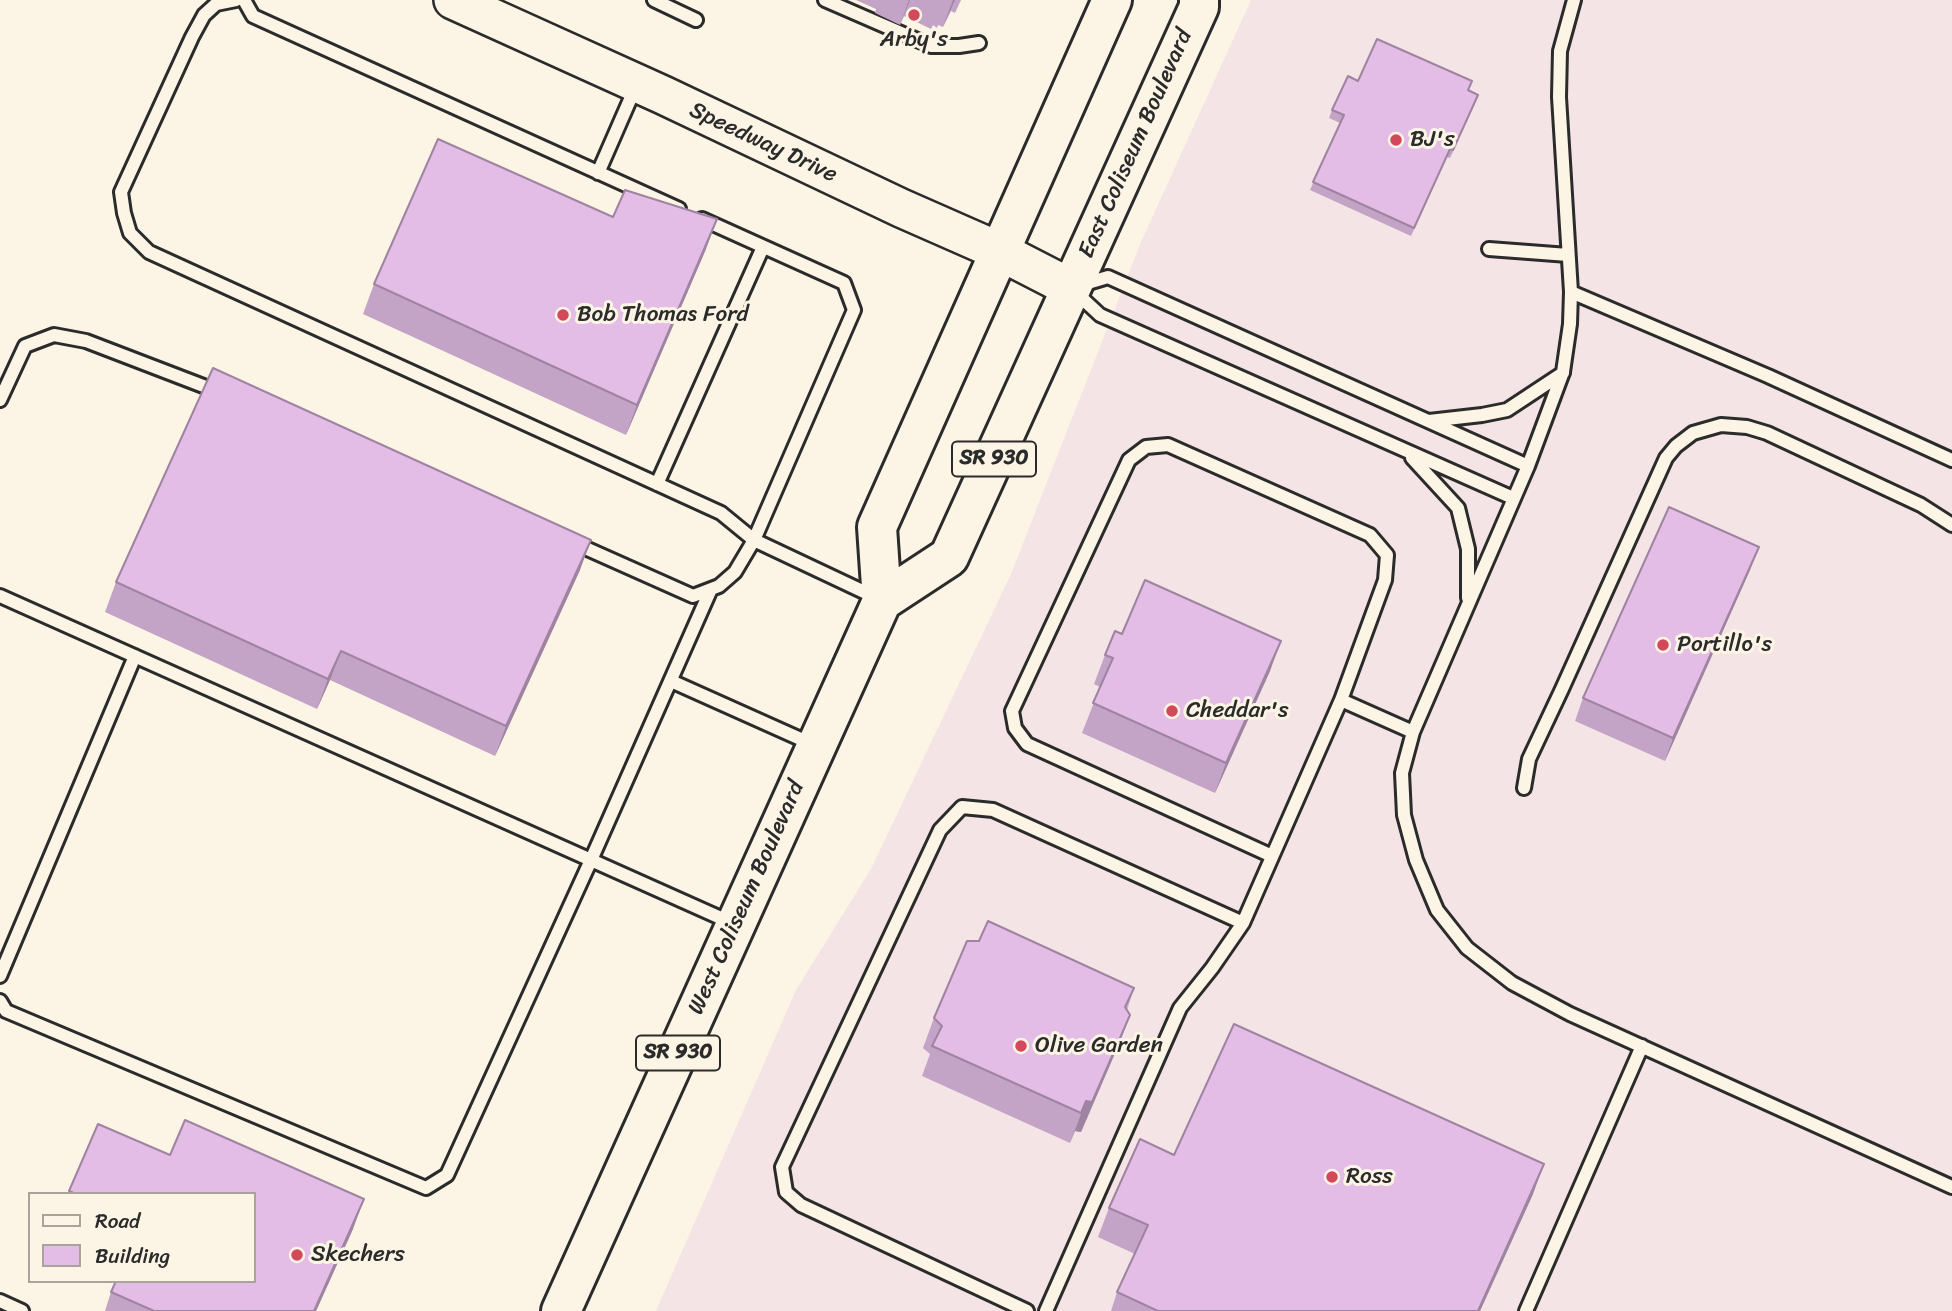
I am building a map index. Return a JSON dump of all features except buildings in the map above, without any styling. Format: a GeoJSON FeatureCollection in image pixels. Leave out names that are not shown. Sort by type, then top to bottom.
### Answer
{"type":"FeatureCollection","features":[{"type":"Feature","properties":{"kind":"highway","name":"SR 930"},"geometry":{"type":"LineString","coordinates":[[1001,252],[1112,0]]}},
{"type":"Feature","properties":{"kind":"highway","name":"East Coliseum Boulevard"},"geometry":{"type":"LineString","coordinates":[[1071,288],[1199,7],[1199,0]]}},
{"type":"Feature","properties":{"kind":"highway","name":"West Coliseum Boulevard"},"geometry":{"type":"LineString","coordinates":[[561,1311],[882,601],[877,527],[1001,252]]}},
{"type":"Feature","properties":{"kind":"highway","name":"SR 930"},"geometry":{"type":"LineString","coordinates":[[882,601],[949,557],[1071,288]]}},
{"type":"Feature","properties":{"kind":"main road","name":"Speedway Drive"},"geometry":{"type":"LineString","coordinates":[[453,0],[1001,252],[1071,288]]}},
{"type":"Feature","properties":{"kind":"lane"},"geometry":{"type":"LineString","coordinates":[[236,0],[216,4],[204,15],[121,192],[130,233],[149,252],[721,513],[754,540],[882,601]]}},
{"type":"Feature","properties":{"kind":"lane"},"geometry":{"type":"LineString","coordinates":[[244,0],[253,16],[844,283],[854,310],[754,540],[735,572],[719,586],[693,596],[558,536]]}},
{"type":"Feature","properties":{"kind":"lane"},"geometry":{"type":"LineString","coordinates":[[654,0],[696,20]]}},
{"type":"Feature","properties":{"kind":"lane"},"geometry":{"type":"LineString","coordinates":[[825,0],[931,46],[979,43]]}},
{"type":"Feature","properties":{"kind":"lane"},"geometry":{"type":"LineString","coordinates":[[1574,0],[1560,51],[1559,97],[1572,292],[1563,372],[1528,466],[1413,732],[1402,773],[1404,814],[1416,860],[1437,910],[1467,948],[1512,983],[1570,1014],[1952,1187]]}},
{"type":"Feature","properties":{"kind":"lane"},"geometry":{"type":"LineString","coordinates":[[598,173],[637,84]]}},
{"type":"Feature","properties":{"kind":"lane"},"geometry":{"type":"LineString","coordinates":[[657,484],[763,247]]}},
{"type":"Feature","properties":{"kind":"lane"},"geometry":{"type":"LineString","coordinates":[[1489,249],[1568,255]]}},
{"type":"Feature","properties":{"kind":"lane"},"geometry":{"type":"LineString","coordinates":[[1071,288],[1108,277],[1528,466]]}},
{"type":"Feature","properties":{"kind":"lane"},"geometry":{"type":"LineString","coordinates":[[1071,288],[1100,315],[1513,498]]}},
{"type":"Feature","properties":{"kind":"lane"},"geometry":{"type":"LineString","coordinates":[[1572,292],[1768,376],[1952,460]]}},
{"type":"Feature","properties":{"kind":"lane"},"geometry":{"type":"LineString","coordinates":[[0,400],[25,346],[54,335],[86,341],[229,396]]}},
{"type":"Feature","properties":{"kind":"lane"},"geometry":{"type":"LineString","coordinates":[[1427,421],[1507,410],[1563,372]]}},
{"type":"Feature","properties":{"kind":"lane"},"geometry":{"type":"LineString","coordinates":[[1524,788],[1529,759],[1666,458],[1693,433],[1721,425],[1748,427],[1767,433],[1921,505],[1952,525]]}},
{"type":"Feature","properties":{"kind":"lane"},"geometry":{"type":"LineString","coordinates":[[1046,1311],[1180,1008],[1212,968],[1242,923],[1272,856],[1341,700],[1385,580],[1387,555],[1370,535],[1168,445],[1146,447],[1129,460],[1012,711],[1015,728],[1027,744],[1272,856]]}},
{"type":"Feature","properties":{"kind":"lane"},"geometry":{"type":"LineString","coordinates":[[1406,452],[1458,508],[1468,548],[1468,604]]}},
{"type":"Feature","properties":{"kind":"lane"},"geometry":{"type":"LineString","coordinates":[[0,1001],[5,1011],[426,1188],[447,1175],[711,589]]}},
{"type":"Feature","properties":{"kind":"lane"},"geometry":{"type":"LineString","coordinates":[[0,596],[736,924]]}},
{"type":"Feature","properties":{"kind":"lane"},"geometry":{"type":"LineString","coordinates":[[0,976],[135,656]]}},
{"type":"Feature","properties":{"kind":"lane"},"geometry":{"type":"LineString","coordinates":[[671,681],[816,746]]}},
{"type":"Feature","properties":{"kind":"lane"},"geometry":{"type":"LineString","coordinates":[[1341,700],[1413,732]]}},
{"type":"Feature","properties":{"kind":"lane"},"geometry":{"type":"LineString","coordinates":[[1027,1311],[801,1205],[786,1192],[782,1167],[940,830],[962,807],[993,810],[1242,923]]}},
{"type":"Feature","properties":{"kind":"lane"},"geometry":{"type":"LineString","coordinates":[[1526,1311],[1642,1046]]}},
{"type":"Feature","properties":{"kind":"lane"},"geometry":{"type":"LineString","coordinates":[[0,1301],[22,1311]]}},
{"type":"Feature","properties":{"kind":"shaded area"},"geometry":{"type":"Polygon","coordinates":[[[1251,0],[1952,0],[1952,1311],[656,1311],[796,990],[871,869],[1011,574],[1141,242],[1251,0]]]}},
{"type":"Feature","properties":{"kind":"place","name":"Arby's"},"geometry":{"type":"Point","coordinates":[914,15]}},
{"type":"Feature","properties":{"kind":"place","name":"BJ's"},"geometry":{"type":"Point","coordinates":[1396,140]}},
{"type":"Feature","properties":{"kind":"place","name":"Bob Thomas Ford"},"geometry":{"type":"Point","coordinates":[563,315]}},
{"type":"Feature","properties":{"kind":"place","name":"Portillo's"},"geometry":{"type":"Point","coordinates":[1663,645]}},
{"type":"Feature","properties":{"kind":"place","name":"Cheddar's"},"geometry":{"type":"Point","coordinates":[1172,711]}},
{"type":"Feature","properties":{"kind":"place","name":"Olive Garden"},"geometry":{"type":"Point","coordinates":[1021,1046]}},
{"type":"Feature","properties":{"kind":"place","name":"Ross"},"geometry":{"type":"Point","coordinates":[1332,1177]}},
{"type":"Feature","properties":{"kind":"place","name":"Skechers"},"geometry":{"type":"Point","coordinates":[297,1255]}}]}
